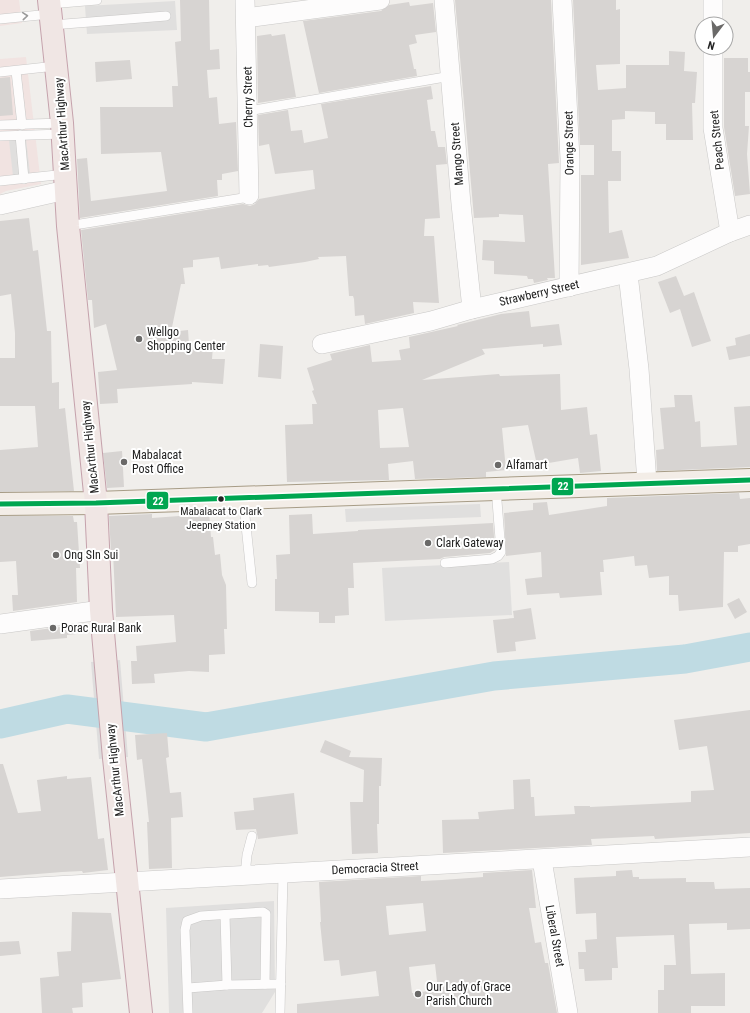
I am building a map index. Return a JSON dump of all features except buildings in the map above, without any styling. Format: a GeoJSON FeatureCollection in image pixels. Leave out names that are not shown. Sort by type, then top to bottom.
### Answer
{"type":"FeatureCollection","features":[{"type":"Feature","properties":{"kind":"highway","name":"MacArthur Highway"},"geometry":{"type":"LineString","coordinates":[[51,11],[62,129],[68,226],[96,503],[105,661],[140,1013]]}},
{"type":"Feature","properties":{"kind":"main road"},"geometry":{"type":"LineString","coordinates":[[0,504],[96,503],[750,480]]}},
{"type":"Feature","properties":{"kind":"street"},"geometry":{"type":"LineString","coordinates":[[245,9],[380,0]]}},
{"type":"Feature","properties":{"kind":"street","name":"Mango Street"},"geometry":{"type":"LineString","coordinates":[[444,0],[461,204],[472,309]]}},
{"type":"Feature","properties":{"kind":"street","name":"Orange Street"},"geometry":{"type":"LineString","coordinates":[[562,0],[570,159],[569,287]]}},
{"type":"Feature","properties":{"kind":"street"},"geometry":{"type":"LineString","coordinates":[[713,0],[713,16]]}},
{"type":"Feature","properties":{"kind":"street","name":"Cherry Street"},"geometry":{"type":"LineString","coordinates":[[245,9],[248,111],[248,195]]}},
{"type":"Feature","properties":{"kind":"street","name":"Peach Street"},"geometry":{"type":"LineString","coordinates":[[713,56],[713,128],[730,232]]}},
{"type":"Feature","properties":{"kind":"street"},"geometry":{"type":"LineString","coordinates":[[0,205],[66,182]]}},
{"type":"Feature","properties":{"kind":"street","name":"Strawberry Street"},"geometry":{"type":"LineString","coordinates":[[322,344],[431,321],[472,309],[628,274],[657,266],[730,232],[750,225]]}},
{"type":"Feature","properties":{"kind":"street"},"geometry":{"type":"LineString","coordinates":[[628,274],[639,370],[647,484]]}},
{"type":"Feature","properties":{"kind":"street"},"geometry":{"type":"LineString","coordinates":[[0,624],[101,610]]}},
{"type":"Feature","properties":{"kind":"street","name":"Democracia Street"},"geometry":{"type":"LineString","coordinates":[[0,889],[750,848]]}},
{"type":"Feature","properties":{"kind":"street","name":"Liberal Street"},"geometry":{"type":"LineString","coordinates":[[542,860],[568,1013]]}},
{"type":"Feature","properties":{"kind":"lane"},"geometry":{"type":"LineString","coordinates":[[0,18],[51,11],[97,0]]}},
{"type":"Feature","properties":{"kind":"lane"},"geometry":{"type":"LineString","coordinates":[[51,11],[166,16]]}},
{"type":"Feature","properties":{"kind":"lane"},"geometry":{"type":"LineString","coordinates":[[0,72],[57,66]]}},
{"type":"Feature","properties":{"kind":"lane"},"geometry":{"type":"LineString","coordinates":[[16,71],[22,124]]}},
{"type":"Feature","properties":{"kind":"lane"},"geometry":{"type":"LineString","coordinates":[[248,111],[451,76]]}},
{"type":"Feature","properties":{"kind":"lane"},"geometry":{"type":"LineString","coordinates":[[0,125],[22,124],[62,129]]}},
{"type":"Feature","properties":{"kind":"lane"},"geometry":{"type":"LineString","coordinates":[[0,136],[20,135],[62,129]]}},
{"type":"Feature","properties":{"kind":"lane"},"geometry":{"type":"LineString","coordinates":[[20,135],[24,179]]}},
{"type":"Feature","properties":{"kind":"lane"},"geometry":{"type":"LineString","coordinates":[[0,181],[24,179],[66,182]]}},
{"type":"Feature","properties":{"kind":"lane"},"geometry":{"type":"LineString","coordinates":[[68,226],[243,198],[248,195]]}},
{"type":"Feature","properties":{"kind":"lane"},"geometry":{"type":"LineString","coordinates":[[445,563],[492,559],[498,556],[501,552],[496,488]]}},
{"type":"Feature","properties":{"kind":"lane"},"geometry":{"type":"LineString","coordinates":[[243,497],[252,583]]}},
{"type":"Feature","properties":{"kind":"lane"},"geometry":{"type":"LineString","coordinates":[[246,875],[247,854],[252,836]]}},
{"type":"Feature","properties":{"kind":"lane"},"geometry":{"type":"LineString","coordinates":[[280,1013],[283,873]]}},
{"type":"Feature","properties":{"kind":"lane"},"geometry":{"type":"LineString","coordinates":[[188,1013],[185,925],[187,921],[201,916],[263,912],[266,914],[265,984]]}},
{"type":"Feature","properties":{"kind":"lane"},"geometry":{"type":"LineString","coordinates":[[225,915],[228,985]]}},
{"type":"Feature","properties":{"kind":"lane"},"geometry":{"type":"LineString","coordinates":[[188,988],[228,985],[281,984]]}},
{"type":"Feature","properties":{"kind":"shaded area"},"geometry":{"type":"Polygon","coordinates":[[[0,0],[19,0],[22,23],[0,26],[0,0]]]}},
{"type":"Feature","properties":{"kind":"shaded area"},"geometry":{"type":"Polygon","coordinates":[[[175,1],[177,30],[87,34],[85,6],[175,1]]]}},
{"type":"Feature","properties":{"kind":"shaded area"},"geometry":{"type":"Polygon","coordinates":[[[26,57],[41,184],[6,191],[0,194],[0,59],[26,57]]]}},
{"type":"Feature","properties":{"kind":"shaded area"},"geometry":{"type":"Polygon","coordinates":[[[26,139],[30,174],[13,176],[9,140],[26,139]]]}},
{"type":"Feature","properties":{"kind":"shaded area"},"geometry":{"type":"Polygon","coordinates":[[[480,504],[481,517],[346,522],[345,509],[480,504]]]}},
{"type":"Feature","properties":{"kind":"shaded area"},"geometry":{"type":"Polygon","coordinates":[[[509,562],[512,615],[385,621],[382,568],[509,562]]]}},
{"type":"Feature","properties":{"kind":"shaded area"},"geometry":{"type":"Polygon","coordinates":[[[274,901],[275,992],[262,1013],[169,1013],[166,908],[274,901]]]}},
{"type":"Feature","properties":{"kind":"pier"},"geometry":{"type":"Polygon","coordinates":[[[120,660],[128,757],[99,759],[91,662],[120,660]]]}},
{"type":"Feature","properties":{"kind":"waterway"},"geometry":{"type":"LineString","coordinates":[[0,724],[67,709],[206,727],[494,676],[685,659],[750,647]]}},
{"type":"Feature","properties":{"kind":"transit line","name":"22"},"geometry":{"type":"LineString","coordinates":[[0,504],[96,503],[750,480]]}},
{"type":"Feature","properties":{"kind":"place","name":"Wellgo Shopping Center"},"geometry":{"type":"Point","coordinates":[139,339]}},
{"type":"Feature","properties":{"kind":"place","name":"Mabalacat Post Office"},"geometry":{"type":"Point","coordinates":[124,462]}},
{"type":"Feature","properties":{"kind":"place","name":"Alfamart"},"geometry":{"type":"Point","coordinates":[498,465]}},
{"type":"Feature","properties":{"kind":"place","name":"Mabalacat to Clark Jeepney Station"},"geometry":{"type":"Point","coordinates":[221,499]}},
{"type":"Feature","properties":{"kind":"place","name":"Clark Gateway"},"geometry":{"type":"Point","coordinates":[428,543]}},
{"type":"Feature","properties":{"kind":"place","name":"Ong SIn Sui"},"geometry":{"type":"Point","coordinates":[56,555]}},
{"type":"Feature","properties":{"kind":"place","name":"Porac Rural Bank"},"geometry":{"type":"Point","coordinates":[53,628]}},
{"type":"Feature","properties":{"kind":"place","name":"Our Lady of Grace Parish Church"},"geometry":{"type":"Point","coordinates":[418,994]}}]}
